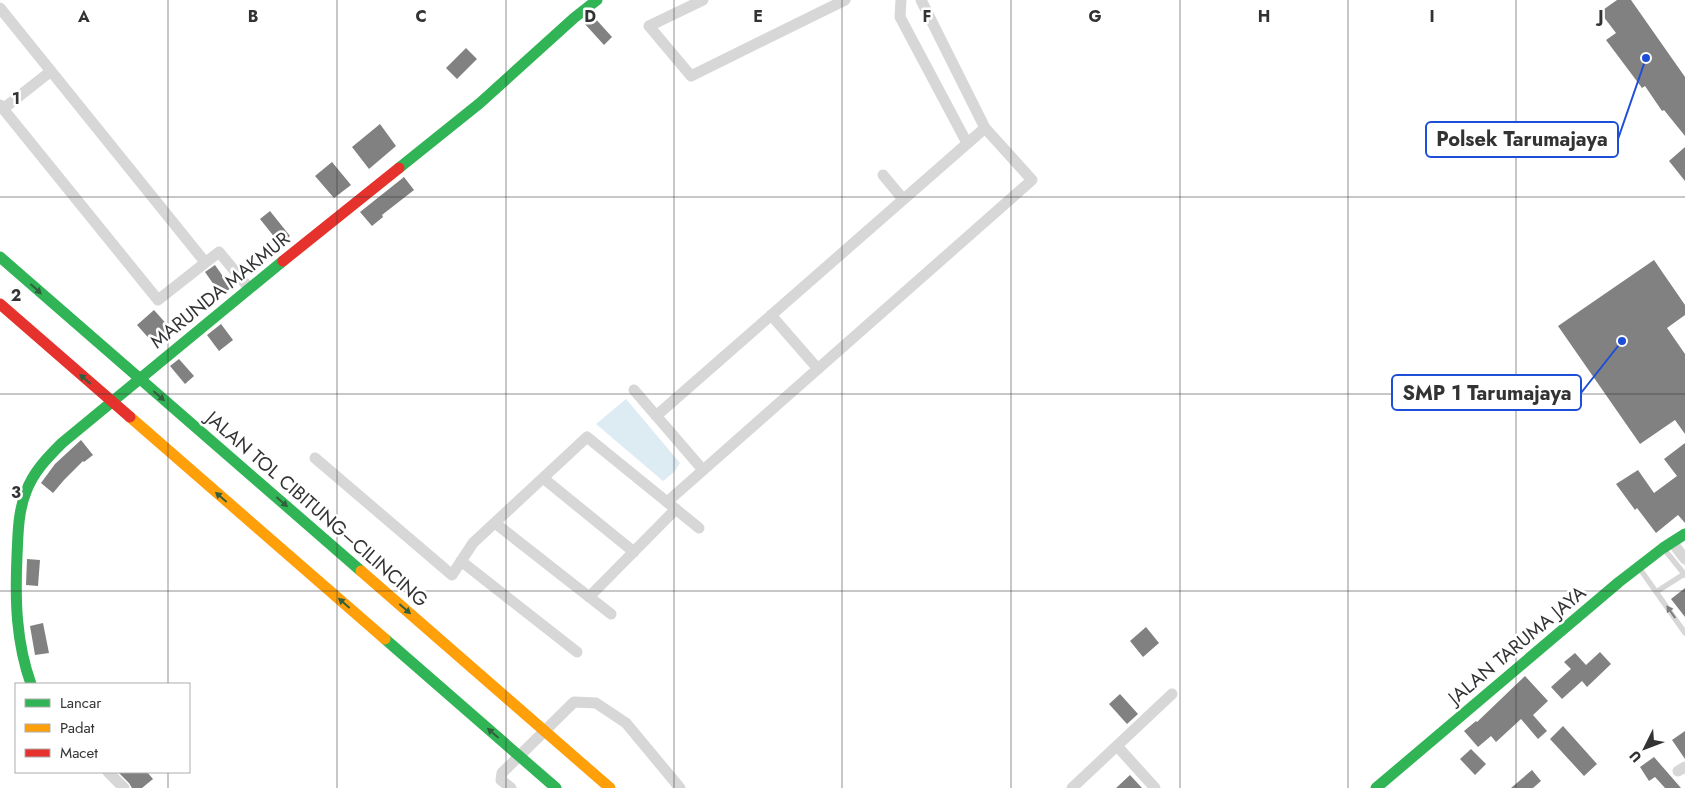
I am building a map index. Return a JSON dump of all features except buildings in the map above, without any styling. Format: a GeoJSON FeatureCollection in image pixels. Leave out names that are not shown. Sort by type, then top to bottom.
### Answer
{"type":"FeatureCollection","features":[{"type":"Feature","properties":{"kind":"main road","name":"MARUNDA MAKMUR"},"geometry":{"type":"LineString","coordinates":[[30,683],[17,629],[15,602],[18,539],[21,505],[28,485],[41,464],[62,443],[249,288],[480,103],[574,18],[597,0]]}},
{"type":"Feature","properties":{"kind":"main road","name":"JALAN TOL CIBITUNG–CILINCING"},"geometry":{"type":"LineString","coordinates":[[0,257],[610,788]]}},
{"type":"Feature","properties":{"kind":"main road"},"geometry":{"type":"LineString","coordinates":[[0,304],[556,788]]}},
{"type":"Feature","properties":{"kind":"main road","name":"JALAN TARUMA JAYA"},"geometry":{"type":"LineString","coordinates":[[1376,788],[1638,567],[1685,534]]}},
{"type":"Feature","properties":{"kind":"street"},"geometry":{"type":"LineString","coordinates":[[700,1],[649,26],[691,76],[845,0]]}},
{"type":"Feature","properties":{"kind":"street"},"geometry":{"type":"LineString","coordinates":[[901,0],[900,17],[967,143]]}},
{"type":"Feature","properties":{"kind":"street"},"geometry":{"type":"LineString","coordinates":[[589,597],[634,552],[671,505],[703,470],[1032,180],[985,128],[920,0]]}},
{"type":"Feature","properties":{"kind":"street"},"geometry":{"type":"LineString","coordinates":[[0,8],[206,262]]}},
{"type":"Feature","properties":{"kind":"street"},"geometry":{"type":"LineString","coordinates":[[51,71],[2,107],[158,300],[219,252],[249,288]]}},
{"type":"Feature","properties":{"kind":"street"},"geometry":{"type":"LineString","coordinates":[[656,416],[985,128]]}},
{"type":"Feature","properties":{"kind":"street"},"geometry":{"type":"LineString","coordinates":[[883,175],[903,200]]}},
{"type":"Feature","properties":{"kind":"street"},"geometry":{"type":"LineString","coordinates":[[771,315],[818,369]]}},
{"type":"Feature","properties":{"kind":"street"},"geometry":{"type":"LineString","coordinates":[[634,390],[703,470]]}},
{"type":"Feature","properties":{"kind":"street"},"geometry":{"type":"LineString","coordinates":[[315,458],[452,575],[473,543],[587,437],[699,528]]}},
{"type":"Feature","properties":{"kind":"street"},"geometry":{"type":"LineString","coordinates":[[543,478],[634,552]]}},
{"type":"Feature","properties":{"kind":"street"},"geometry":{"type":"LineString","coordinates":[[495,523],[611,614]]}},
{"type":"Feature","properties":{"kind":"street"},"geometry":{"type":"LineString","coordinates":[[1667,545],[1685,559]]}},
{"type":"Feature","properties":{"kind":"street"},"geometry":{"type":"LineString","coordinates":[[461,561],[577,652]]}},
{"type":"Feature","properties":{"kind":"street"},"geometry":{"type":"LineString","coordinates":[[1072,788],[1172,694]]}},
{"type":"Feature","properties":{"kind":"street"},"geometry":{"type":"LineString","coordinates":[[511,788],[501,780],[502,774],[574,702],[596,703],[626,723],[680,788]]}},
{"type":"Feature","properties":{"kind":"street"},"geometry":{"type":"LineString","coordinates":[[1116,746],[1155,788]]}},
{"type":"Feature","properties":{"kind":"street"},"geometry":{"type":"LineString","coordinates":[[109,773],[124,788]]}},
{"type":"Feature","properties":{"kind":"lane"},"geometry":{"type":"LineString","coordinates":[[1656,592],[1685,574],[1667,545]]}},
{"type":"Feature","properties":{"kind":"lane"},"geometry":{"type":"LineString","coordinates":[[1638,567],[1685,632]]}},
{"type":"Feature","properties":{"kind":"shaded area"},"geometry":{"type":"Polygon","coordinates":[[[626,399],[680,463],[674,472],[663,481],[596,424],[626,399]]]}},
{"type":"Feature","properties":{"kind":"traffic: fast"},"geometry":{"type":"LineString","coordinates":[[399,168],[480,103],[574,18],[597,0]]}},
{"type":"Feature","properties":{"kind":"traffic: fast"},"geometry":{"type":"LineString","coordinates":[[0,257],[361,571]]}},
{"type":"Feature","properties":{"kind":"traffic: fast"},"geometry":{"type":"LineString","coordinates":[[31,683],[19,637],[16,589],[20,515],[23,500],[37,471],[62,443],[283,261]]}},
{"type":"Feature","properties":{"kind":"traffic: fast"},"geometry":{"type":"LineString","coordinates":[[1376,788],[1619,582],[1663,548],[1685,534]]}},
{"type":"Feature","properties":{"kind":"traffic: fast"},"geometry":{"type":"LineString","coordinates":[[385,639],[556,788]]}},
{"type":"Feature","properties":{"kind":"traffic: jam"},"geometry":{"type":"LineString","coordinates":[[283,261],[399,168]]}},
{"type":"Feature","properties":{"kind":"traffic: jam"},"geometry":{"type":"LineString","coordinates":[[0,304],[130,417]]}},
{"type":"Feature","properties":{"kind":"traffic: slow"},"geometry":{"type":"LineString","coordinates":[[130,417],[385,639]]}},
{"type":"Feature","properties":{"kind":"traffic: slow"},"geometry":{"type":"LineString","coordinates":[[361,571],[610,788]]}},
{"type":"Feature","properties":{"kind":"place","name":"Polsek Tarumajaya"},"geometry":{"type":"Point","coordinates":[1646,58]}},
{"type":"Feature","properties":{"kind":"place","name":"SMP 1 Tarumajaya"},"geometry":{"type":"Point","coordinates":[1622,341]}}]}
